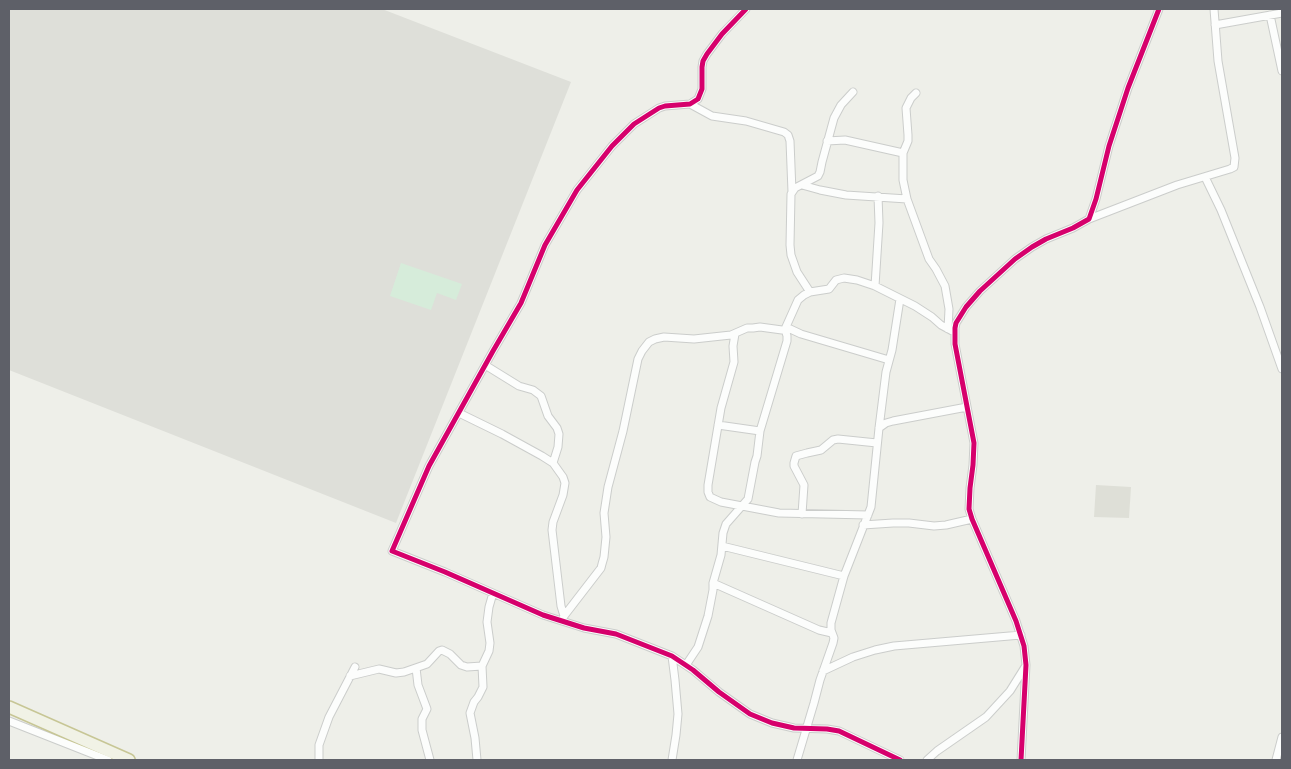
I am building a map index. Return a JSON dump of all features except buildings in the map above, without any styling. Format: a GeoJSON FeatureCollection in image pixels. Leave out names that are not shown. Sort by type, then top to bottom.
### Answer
{"type":"FeatureCollection","features":[{"type":"Feature","properties":{"kind":"highway"},"geometry":{"type":"LineString","coordinates":[[9,707],[129,760]]}},
{"type":"Feature","properties":{"kind":"street"},"geometry":{"type":"LineString","coordinates":[[746,9],[706,54],[703,61],[703,83],[698,99],[690,104],[664,106],[634,124],[612,146],[577,190],[545,245],[521,303],[430,466],[392,551],[543,615],[563,619],[584,628],[616,634],[672,656],[694,670],[733,704],[750,714],[772,723],[794,728],[827,728],[839,731],[900,760]]}},
{"type":"Feature","properties":{"kind":"street"},"geometry":{"type":"LineString","coordinates":[[1089,219],[1122,104],[1159,9]]}},
{"type":"Feature","properties":{"kind":"street"},"geometry":{"type":"LineString","coordinates":[[951,331],[980,290],[1015,259],[1046,238],[1177,185],[1234,167],[1235,158],[1218,61],[1214,9]]}},
{"type":"Feature","properties":{"kind":"street"},"geometry":{"type":"LineString","coordinates":[[1216,25],[1282,13]]}},
{"type":"Feature","properties":{"kind":"street"},"geometry":{"type":"LineString","coordinates":[[1270,15],[1282,71]]}},
{"type":"Feature","properties":{"kind":"street"},"geometry":{"type":"LineString","coordinates":[[792,192],[795,188],[818,176],[834,118],[841,105],[853,92]]}},
{"type":"Feature","properties":{"kind":"street"},"geometry":{"type":"LineString","coordinates":[[916,93],[906,108],[908,141],[903,153],[903,180],[907,199],[930,259],[945,286],[951,331],[968,407],[974,448],[969,509],[1021,634],[1024,646],[1026,665],[1021,760]]}},
{"type":"Feature","properties":{"kind":"street"},"geometry":{"type":"LineString","coordinates":[[690,104],[712,116],[746,121],[784,132],[788,135],[790,141],[792,192],[791,255],[797,272],[810,292]]}},
{"type":"Feature","properties":{"kind":"street"},"geometry":{"type":"LineString","coordinates":[[827,141],[845,140],[903,153]]}},
{"type":"Feature","properties":{"kind":"street"},"geometry":{"type":"LineString","coordinates":[[1205,177],[1221,210],[1260,307],[1282,369]]}},
{"type":"Feature","properties":{"kind":"street"},"geometry":{"type":"LineString","coordinates":[[802,185],[846,195],[907,199]]}},
{"type":"Feature","properties":{"kind":"street"},"geometry":{"type":"LineString","coordinates":[[875,286],[879,223],[878,196]]}},
{"type":"Feature","properties":{"kind":"street"},"geometry":{"type":"LineString","coordinates":[[686,665],[698,647],[708,616],[726,524],[748,499],[760,431],[787,342],[785,328],[798,300],[810,292],[829,289],[836,280],[844,278],[857,280],[875,286],[922,310],[951,331]]}},
{"type":"Feature","properties":{"kind":"street"},"geometry":{"type":"LineString","coordinates":[[797,760],[833,643],[831,623],[844,576],[871,507],[879,428],[900,299]]}},
{"type":"Feature","properties":{"kind":"street"},"geometry":{"type":"LineString","coordinates":[[563,619],[600,568],[604,557],[606,537],[604,513],[607,494],[623,431],[633,376],[638,358],[649,342],[664,337],[694,339],[736,334],[747,328],[760,327],[782,330],[785,328],[889,360]]}},
{"type":"Feature","properties":{"kind":"street"},"geometry":{"type":"LineString","coordinates":[[736,334],[733,346],[734,362],[718,425],[708,492],[710,497],[714,500],[779,513],[868,516]]}},
{"type":"Feature","properties":{"kind":"street"},"geometry":{"type":"LineString","coordinates":[[485,365],[519,386],[533,390],[541,396],[548,416],[559,434],[558,447],[553,463]]}},
{"type":"Feature","properties":{"kind":"street"},"geometry":{"type":"LineString","coordinates":[[879,428],[893,421],[968,407]]}},
{"type":"Feature","properties":{"kind":"street"},"geometry":{"type":"LineString","coordinates":[[459,413],[553,463],[562,477],[565,483],[563,495],[552,530],[563,619]]}},
{"type":"Feature","properties":{"kind":"street"},"geometry":{"type":"LineString","coordinates":[[718,425],[760,431]]}},
{"type":"Feature","properties":{"kind":"street"},"geometry":{"type":"LineString","coordinates":[[802,514],[804,485],[794,466],[796,456],[821,450],[832,441],[838,439],[877,443]]}},
{"type":"Feature","properties":{"kind":"street"},"geometry":{"type":"LineString","coordinates":[[863,525],[909,523],[934,526],[972,519]]}},
{"type":"Feature","properties":{"kind":"street"},"geometry":{"type":"LineString","coordinates":[[722,546],[844,576]]}},
{"type":"Feature","properties":{"kind":"street"},"geometry":{"type":"LineString","coordinates":[[713,583],[832,634]]}},
{"type":"Feature","properties":{"kind":"street"},"geometry":{"type":"LineString","coordinates":[[477,760],[470,713],[483,687],[482,666],[489,651],[490,642],[487,622],[493,593]]}},
{"type":"Feature","properties":{"kind":"street"},"geometry":{"type":"LineString","coordinates":[[823,671],[875,650],[894,646],[1021,634]]}},
{"type":"Feature","properties":{"kind":"street"},"geometry":{"type":"LineString","coordinates":[[350,676],[379,669],[396,673],[416,668],[426,664],[442,650],[450,654],[461,665],[467,667],[482,666]]}},
{"type":"Feature","properties":{"kind":"street"},"geometry":{"type":"LineString","coordinates":[[672,656],[678,714],[672,760]]}},
{"type":"Feature","properties":{"kind":"street"},"geometry":{"type":"LineString","coordinates":[[927,760],[986,716],[1010,691],[1026,665]]}},
{"type":"Feature","properties":{"kind":"street"},"geometry":{"type":"LineString","coordinates":[[319,760],[321,738],[336,703],[355,668]]}},
{"type":"Feature","properties":{"kind":"street"},"geometry":{"type":"LineString","coordinates":[[416,668],[418,685],[427,709],[422,719],[422,730],[430,760]]}},
{"type":"Feature","properties":{"kind":"street"},"geometry":{"type":"LineString","coordinates":[[9,721],[108,760]]}},
{"type":"Feature","properties":{"kind":"street"},"geometry":{"type":"LineString","coordinates":[[1276,760],[1282,737]]}},
{"type":"Feature","properties":{"kind":"shaded area"},"geometry":{"type":"Polygon","coordinates":[[[9,9],[382,9],[571,82],[396,523],[9,370],[9,9]]]}},
{"type":"Feature","properties":{"kind":"shaded area"},"geometry":{"type":"Polygon","coordinates":[[[1096,485],[1131,487],[1129,518],[1094,517],[1096,485]]]}},
{"type":"Feature","properties":{"kind":"green space"},"geometry":{"type":"Polygon","coordinates":[[[401,263],[462,284],[456,300],[437,293],[431,310],[390,296],[401,263]]]}},
{"type":"Feature","properties":{"kind":"cycle path"},"geometry":{"type":"LineString","coordinates":[[746,9],[722,34],[703,61],[702,89],[698,99],[690,104],[659,108],[634,124],[612,146],[577,190],[545,245],[521,303],[429,466],[392,551],[543,615],[584,628],[616,634],[672,656],[750,714],[772,723],[794,728],[839,731],[900,760]]}},
{"type":"Feature","properties":{"kind":"cycle path"},"geometry":{"type":"LineString","coordinates":[[1021,760],[1026,665],[1024,646],[1016,621],[969,509],[974,443],[955,344],[955,328],[966,307],[980,291],[1015,259],[1046,239],[1089,219],[1109,146],[1128,88],[1159,9]]}}]}
